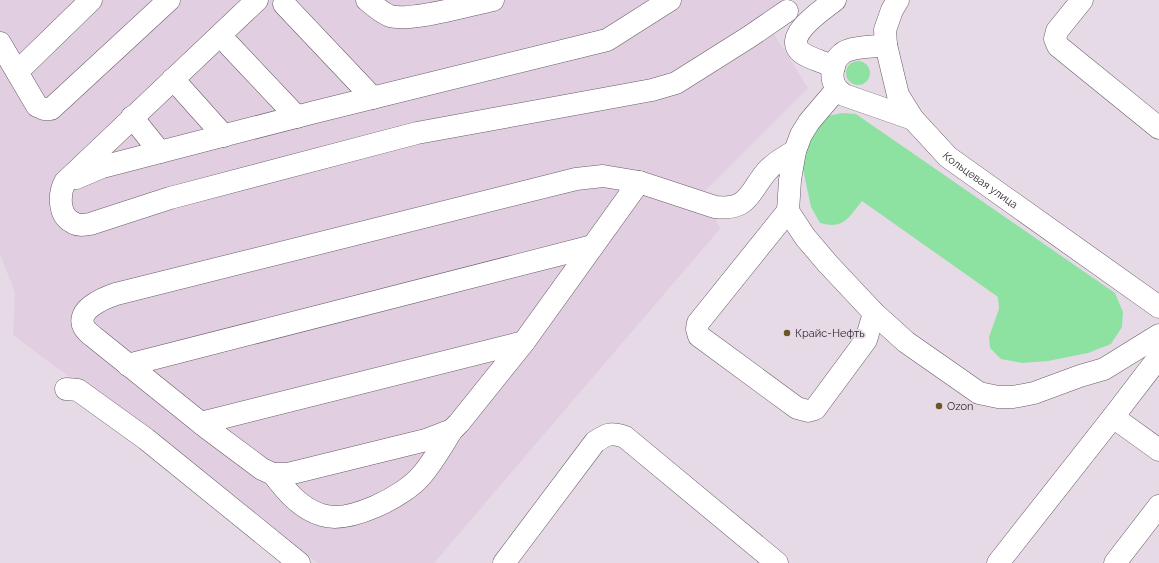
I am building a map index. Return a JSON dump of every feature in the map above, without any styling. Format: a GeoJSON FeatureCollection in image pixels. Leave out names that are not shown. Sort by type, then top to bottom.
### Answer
{"type":"FeatureCollection","features":[{"type":"Feature","properties":{"kind":"street"},"geometry":{"type":"LineString","coordinates":[[17,72],[91,0]]}},
{"type":"Feature","properties":{"kind":"street"},"geometry":{"type":"LineString","coordinates":[[0,43],[37,106],[44,109],[51,108],[169,0]]}},
{"type":"Feature","properties":{"kind":"street"},"geometry":{"type":"LineString","coordinates":[[257,0],[65,182],[60,201],[66,217],[71,222],[80,225],[90,224],[170,198],[417,133],[652,90],[676,83],[749,37],[786,5],[801,29]]}},
{"type":"Feature","properties":{"kind":"street"},"geometry":{"type":"LineString","coordinates":[[368,0],[384,14],[398,17],[425,15],[493,0]]}},
{"type":"Feature","properties":{"kind":"street"},"geometry":{"type":"LineString","coordinates":[[65,182],[102,167],[607,40],[670,0]]}},
{"type":"Feature","properties":{"kind":"street"},"geometry":{"type":"LineString","coordinates":[[834,67],[802,52],[798,48],[796,42],[797,36],[801,29],[835,0]]}},
{"type":"Feature","properties":{"kind":"street","name":"Кольцевая улица"},"geometry":{"type":"LineString","coordinates":[[898,0],[892,10],[885,30],[886,45],[898,95],[913,119],[948,157],[1159,307]]}},
{"type":"Feature","properties":{"kind":"street"},"geometry":{"type":"LineString","coordinates":[[1082,0],[1057,31],[1055,39],[1058,46],[1159,128]]}},
{"type":"Feature","properties":{"kind":"street"},"geometry":{"type":"LineString","coordinates":[[284,4],[373,98]]}},
{"type":"Feature","properties":{"kind":"street"},"geometry":{"type":"LineString","coordinates":[[229,45],[297,117]]}},
{"type":"Feature","properties":{"kind":"street"},"geometry":{"type":"LineString","coordinates":[[886,45],[849,50],[842,54],[837,59],[834,67],[832,74],[834,82],[837,89],[844,95],[913,119]]}},
{"type":"Feature","properties":{"kind":"street"},"geometry":{"type":"LineString","coordinates":[[173,79],[224,136]]}},
{"type":"Feature","properties":{"kind":"street"},"geometry":{"type":"LineString","coordinates":[[837,89],[809,122],[801,135],[795,151],[790,180],[788,211],[698,323],[697,329],[699,336],[797,408],[808,411],[815,409],[866,340],[874,313]]}},
{"type":"Feature","properties":{"kind":"street"},"geometry":{"type":"LineString","coordinates":[[132,117],[160,152]]}},
{"type":"Feature","properties":{"kind":"street"},"geometry":{"type":"LineString","coordinates":[[452,430],[426,440],[288,474],[273,474],[262,469],[201,423],[88,332],[83,323],[84,314],[98,301],[116,294],[576,179],[603,176],[639,182],[715,207],[735,207],[744,202],[767,171],[778,161],[795,151]]}},
{"type":"Feature","properties":{"kind":"street"},"geometry":{"type":"LineString","coordinates":[[273,474],[291,495],[304,506],[322,516],[336,517],[349,515],[386,502],[403,491],[420,477],[435,458],[452,430],[460,423],[524,342],[639,182]]}},
{"type":"Feature","properties":{"kind":"street"},"geometry":{"type":"LineString","coordinates":[[788,211],[810,243],[874,313],[906,342],[979,393],[1013,398],[1034,393],[1104,369],[1159,335]]}},
{"type":"Feature","properties":{"kind":"street"},"geometry":{"type":"LineString","coordinates":[[128,365],[593,246]]}},
{"type":"Feature","properties":{"kind":"street"},"geometry":{"type":"LineString","coordinates":[[201,423],[524,342]]}},
{"type":"Feature","properties":{"kind":"street"},"geometry":{"type":"LineString","coordinates":[[998,563],[1159,357]]}},
{"type":"Feature","properties":{"kind":"street"},"geometry":{"type":"LineString","coordinates":[[66,389],[78,390],[146,439],[300,563]]}},
{"type":"Feature","properties":{"kind":"street"},"geometry":{"type":"LineString","coordinates":[[1113,417],[1159,450]]}},
{"type":"Feature","properties":{"kind":"street"},"geometry":{"type":"LineString","coordinates":[[504,563],[595,442],[608,434],[616,434],[625,437],[777,563]]}},
{"type":"Feature","properties":{"kind":"street"},"geometry":{"type":"LineString","coordinates":[[1115,563],[1159,506]]}},
{"type":"Feature","properties":{"kind":"shaded area"},"geometry":{"type":"Polygon","coordinates":[[[0,0],[786,0],[769,26],[808,88],[703,193],[720,229],[434,563],[318,563],[13,335],[15,292],[0,255],[0,0]]]}},
{"type":"Feature","properties":{"kind":"green space"},"geometry":{"type":"Polygon","coordinates":[[[853,61],[863,61],[870,68],[870,78],[863,85],[853,85],[846,78],[846,68],[853,61]]]}},
{"type":"Feature","properties":{"kind":"green space"},"geometry":{"type":"Polygon","coordinates":[[[842,113],[856,114],[1115,293],[1123,312],[1122,327],[1111,344],[1088,353],[1048,361],[1022,363],[1001,359],[990,348],[989,337],[999,309],[998,297],[862,201],[845,221],[835,225],[820,223],[811,207],[803,169],[810,131],[823,117],[842,113]]]}},
{"type":"Feature","properties":{"kind":"place","name":"Крайс-Нефть"},"geometry":{"type":"Point","coordinates":[787,333]}},
{"type":"Feature","properties":{"kind":"place","name":"Ozon"},"geometry":{"type":"Point","coordinates":[939,406]}}]}
